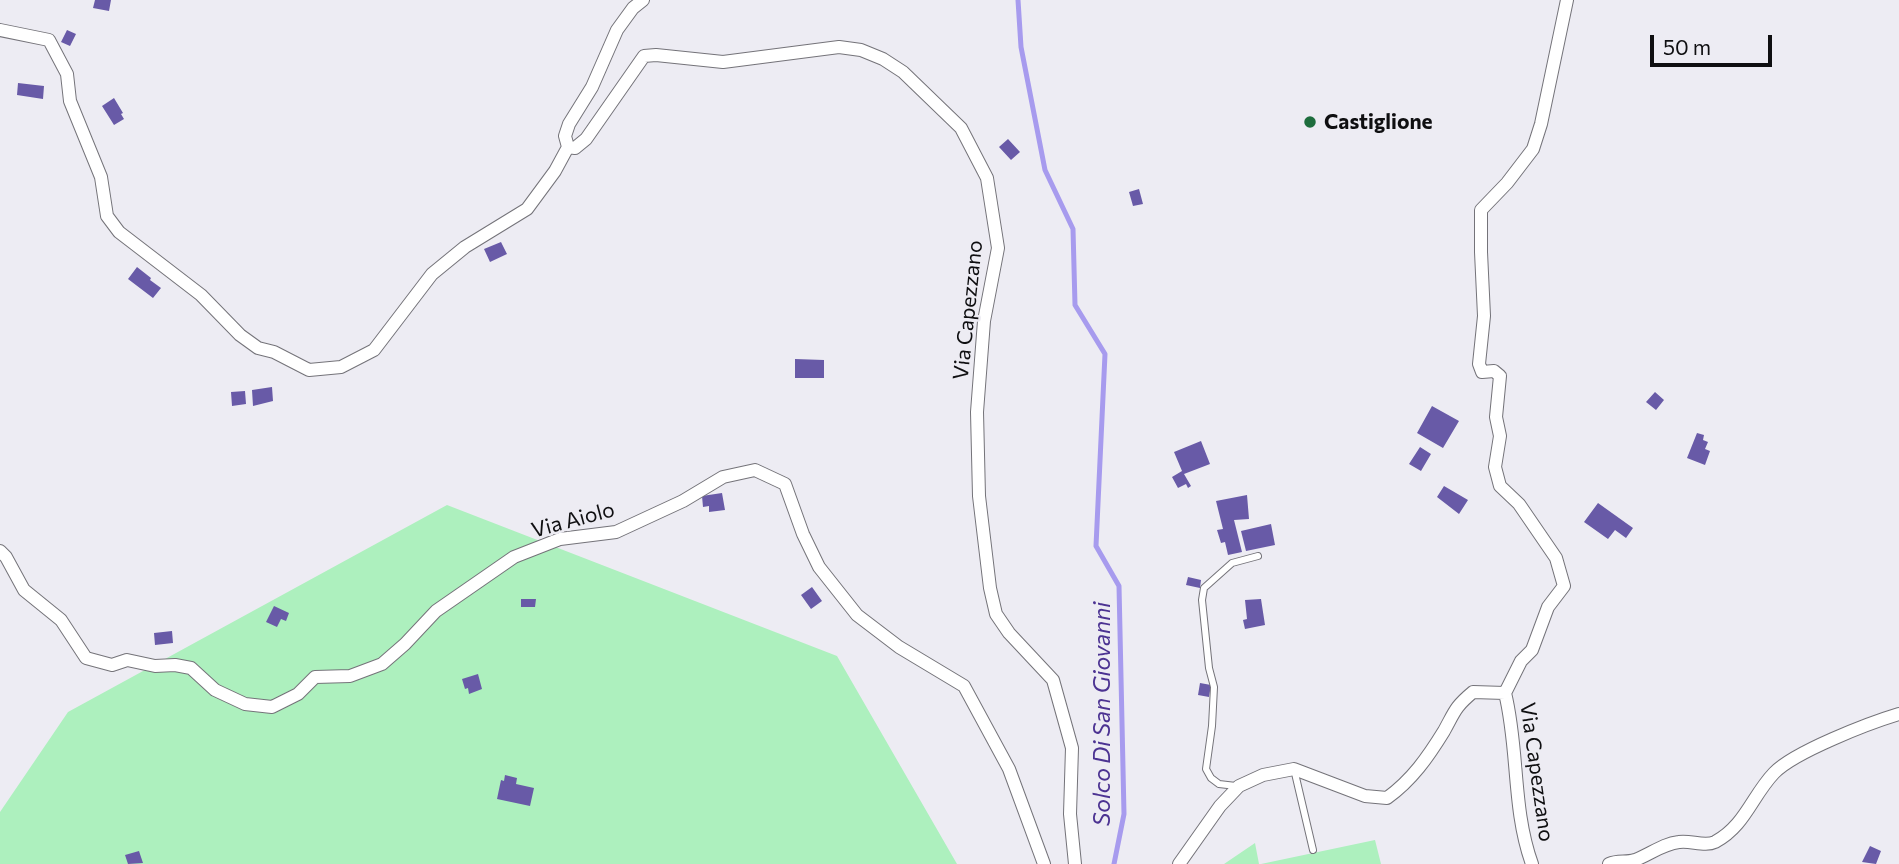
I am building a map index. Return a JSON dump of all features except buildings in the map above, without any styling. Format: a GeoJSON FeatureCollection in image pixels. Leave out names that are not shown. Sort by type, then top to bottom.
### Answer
{"type":"FeatureCollection","features":[{"type":"Feature","properties":{"kind":"street"},"geometry":{"type":"LineString","coordinates":[[0,30],[49,40],[67,74],[70,101],[101,177],[107,216],[119,232],[201,295],[240,335],[258,348],[274,352],[309,370],[341,367],[374,350],[432,274],[465,247],[527,209],[555,171],[568,147],[565,136],[569,124],[592,87],[617,30],[633,8],[643,0]]}},
{"type":"Feature","properties":{"kind":"street"},"geometry":{"type":"LineString","coordinates":[[1505,693],[1521,661],[1532,650],[1548,607],[1564,586],[1556,558],[1518,504],[1500,486],[1496,467],[1500,436],[1496,417],[1500,376],[1494,371],[1482,372],[1479,364],[1484,316],[1481,210],[1507,183],[1533,149],[1541,124],[1567,0]]}},
{"type":"Feature","properties":{"kind":"street","name":"Via Capezzano"},"geometry":{"type":"LineString","coordinates":[[568,147],[575,148],[586,139],[644,56],[656,55],[723,62],[839,47],[862,50],[903,72],[961,128],[986,178],[998,248],[984,321],[977,412],[979,496],[990,588],[996,614],[1009,633],[1053,680],[1072,748],[1070,814],[1075,864]]}},
{"type":"Feature","properties":{"kind":"street","name":"Via Aiolo"},"geometry":{"type":"LineString","coordinates":[[0,551],[24,590],[61,620],[86,658],[112,665],[127,660],[155,666],[175,665],[191,668],[215,690],[245,704],[272,707],[298,694],[315,677],[350,676],[382,664],[436,611],[514,557],[560,539],[616,531],[683,501],[723,477],[755,470],[785,484],[803,534],[819,566],[857,615],[900,647],[964,686],[1009,769],[1044,864]]}},
{"type":"Feature","properties":{"kind":"street","name":"Via Capezzano"},"geometry":{"type":"LineString","coordinates":[[1294,769],[1365,796],[1387,798],[1405,785],[1421,766],[1457,705],[1473,692],[1505,693],[1510,714],[1521,817],[1531,863]]}},
{"type":"Feature","properties":{"kind":"street"},"geometry":{"type":"LineString","coordinates":[[1609,864],[1615,861],[1630,861],[1645,856],[1662,845],[1682,841],[1712,844],[1731,832],[1740,822],[1775,771],[1799,756],[1878,721],[1899,715]]}},
{"type":"Feature","properties":{"kind":"street"},"geometry":{"type":"LineString","coordinates":[[1179,864],[1220,806],[1239,786],[1263,775],[1294,769]]}},
{"type":"Feature","properties":{"kind":"lane"},"geometry":{"type":"LineString","coordinates":[[1239,786],[1219,783],[1206,769],[1214,687],[1209,668],[1202,600],[1204,588],[1232,562],[1258,556]]}},
{"type":"Feature","properties":{"kind":"lane"},"geometry":{"type":"LineString","coordinates":[[1294,769],[1313,850]]}},
{"type":"Feature","properties":{"kind":"green space"},"geometry":{"type":"Polygon","coordinates":[[[447,505],[837,656],[957,864],[0,864],[0,812],[68,712],[447,505]]]}},
{"type":"Feature","properties":{"kind":"green space"},"geometry":{"type":"Polygon","coordinates":[[[1375,840],[1381,864],[1261,864],[1375,840]]]}},
{"type":"Feature","properties":{"kind":"green space"},"geometry":{"type":"Polygon","coordinates":[[[1255,843],[1259,864],[1224,864],[1255,843]]]}},
{"type":"Feature","properties":{"kind":"waterway","name":"Solco Di San Giovanni"},"geometry":{"type":"LineString","coordinates":[[1018,0],[1021,47],[1045,170],[1073,229],[1075,305],[1105,354],[1096,546],[1119,586],[1124,814],[1114,864]]}},
{"type":"Feature","properties":{"kind":"place","name":"Castiglione"},"geometry":{"type":"Point","coordinates":[1310,122]}}]}
